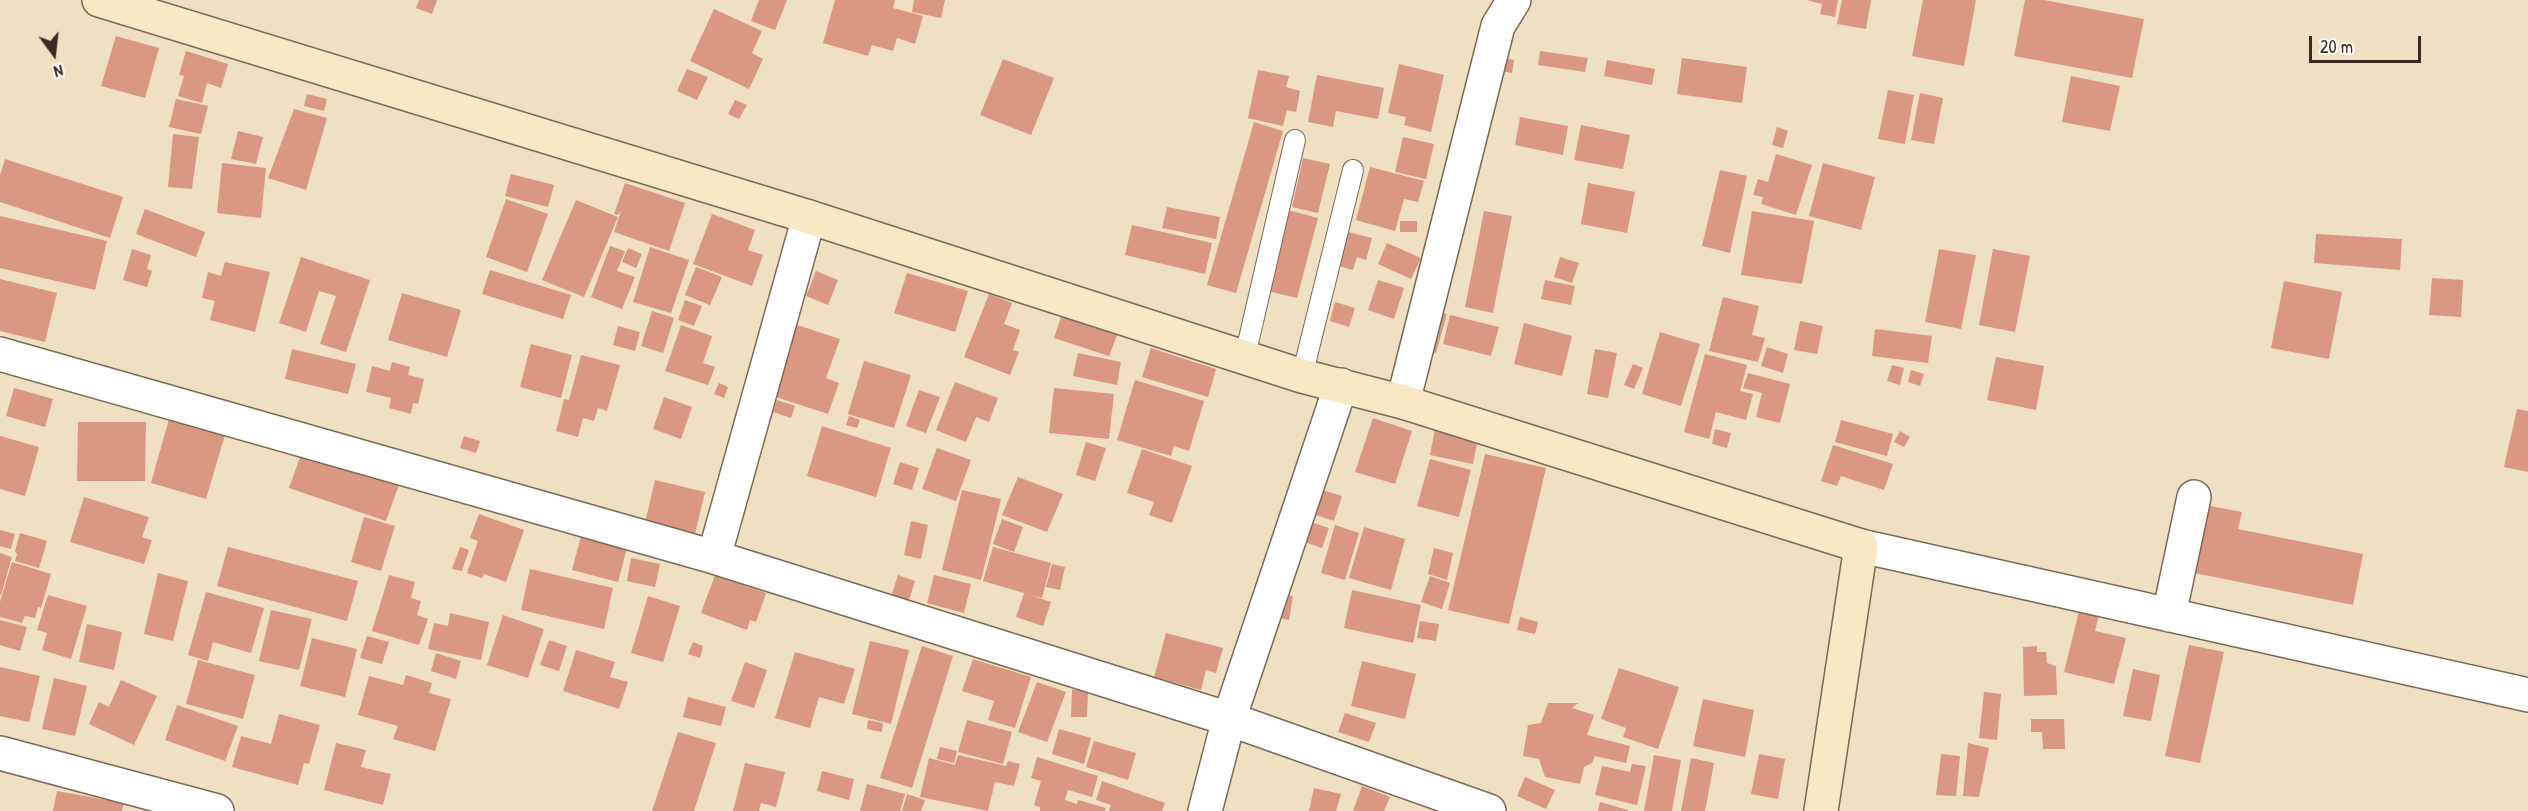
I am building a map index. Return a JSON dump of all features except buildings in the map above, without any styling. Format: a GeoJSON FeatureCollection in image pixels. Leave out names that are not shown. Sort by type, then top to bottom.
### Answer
{"type":"FeatureCollection","features":[{"type":"Feature","properties":{"kind":"main road"},"geometry":{"type":"LineString","coordinates":[[99,0],[809,217],[1302,376],[1403,402],[1861,546],[1821,811]]}},
{"type":"Feature","properties":{"kind":"street"},"geometry":{"type":"LineString","coordinates":[[1403,402],[1498,26],[1514,0]]}},
{"type":"Feature","properties":{"kind":"street"},"geometry":{"type":"LineString","coordinates":[[714,557],[809,217]]}},
{"type":"Feature","properties":{"kind":"street"},"geometry":{"type":"LineString","coordinates":[[0,354],[714,557],[1229,719],[1489,811]]}},
{"type":"Feature","properties":{"kind":"street"},"geometry":{"type":"LineString","coordinates":[[1205,811],[1229,719],[1341,385]]}},
{"type":"Feature","properties":{"kind":"street"},"geometry":{"type":"LineString","coordinates":[[2169,615],[2193,497]]}},
{"type":"Feature","properties":{"kind":"street"},"geometry":{"type":"LineString","coordinates":[[1861,546],[2528,695]]}},
{"type":"Feature","properties":{"kind":"street"},"geometry":{"type":"LineString","coordinates":[[0,753],[218,811]]}},
{"type":"Feature","properties":{"kind":"lane"},"geometry":{"type":"LineString","coordinates":[[1245,356],[1295,140]]}},
{"type":"Feature","properties":{"kind":"lane"},"geometry":{"type":"LineString","coordinates":[[1302,376],[1353,170]]}}]}
